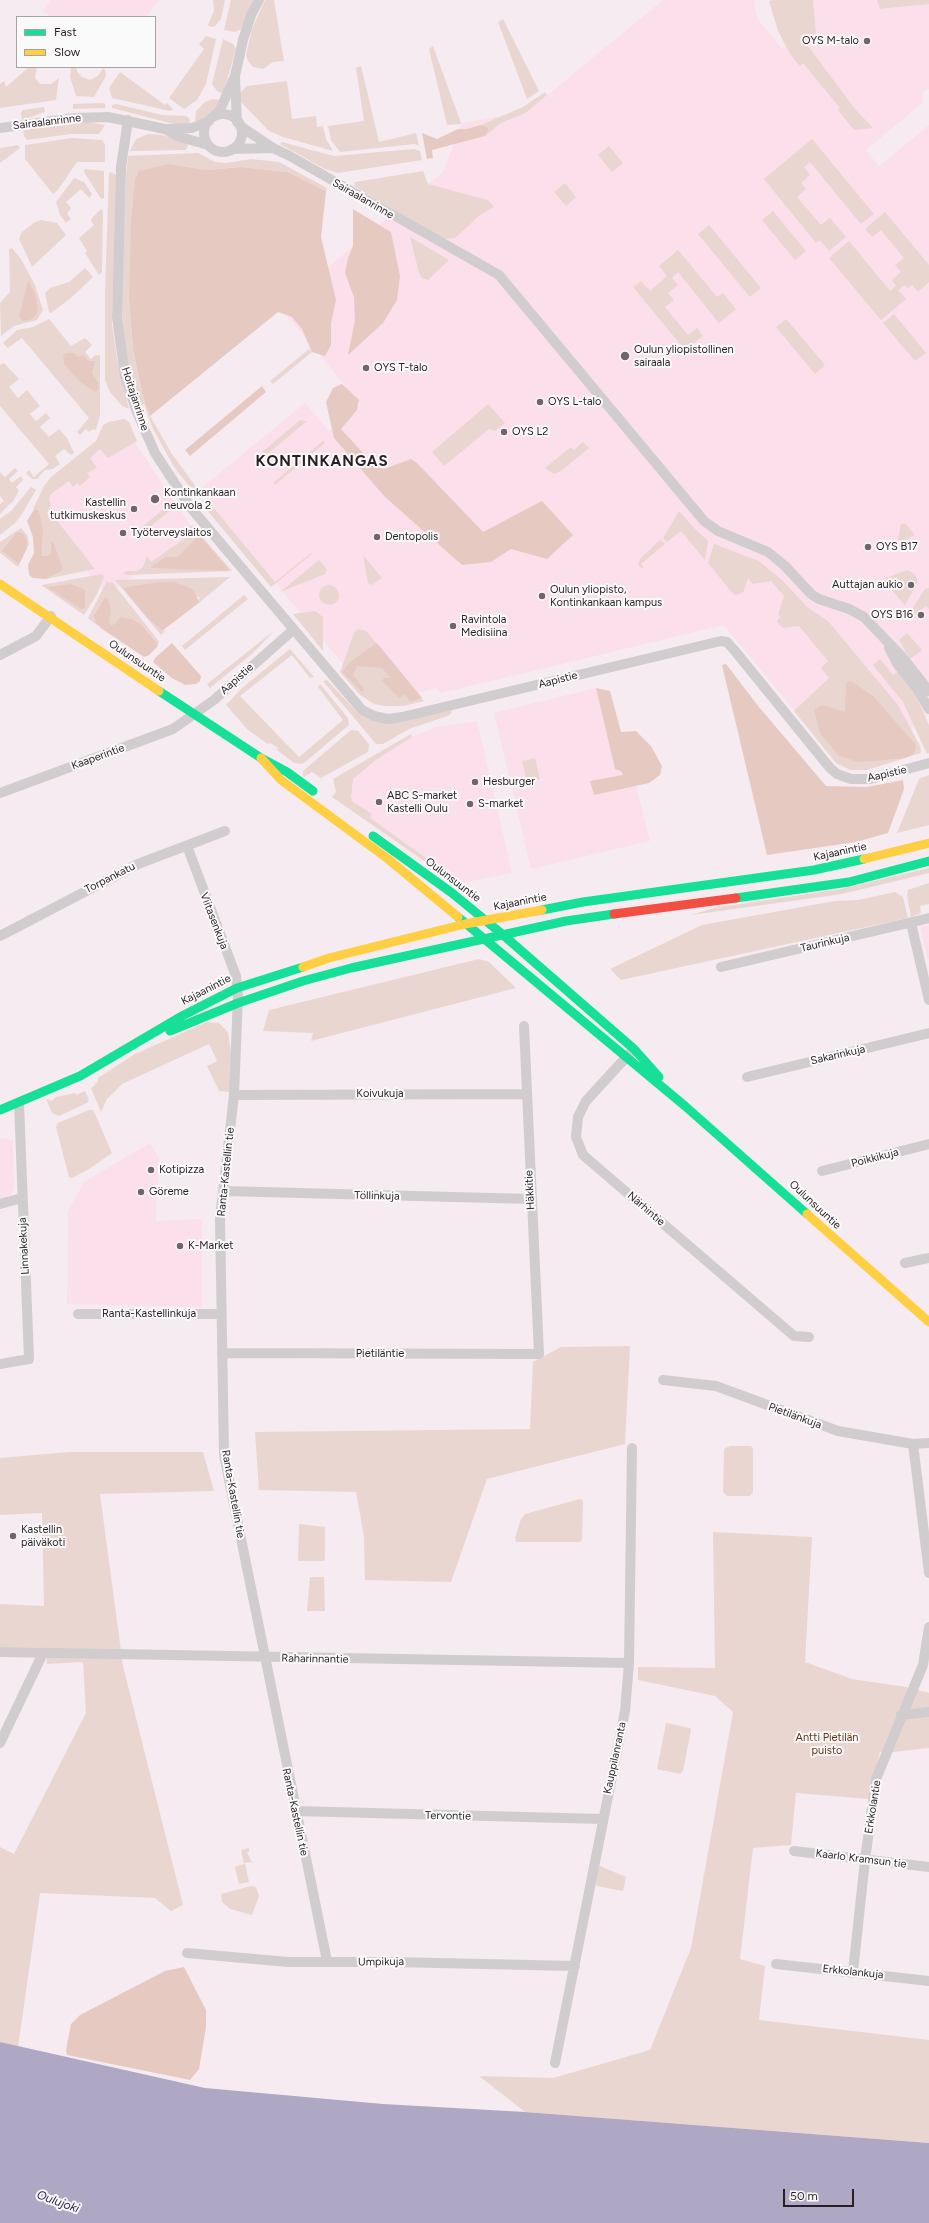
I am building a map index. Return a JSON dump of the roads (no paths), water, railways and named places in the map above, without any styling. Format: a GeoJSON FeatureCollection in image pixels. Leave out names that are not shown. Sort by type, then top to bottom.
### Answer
{"type":"FeatureCollection","features":[{"type":"Feature","properties":{"kind":"main road","name":"Oulunsuuntie"},"geometry":{"type":"LineString","coordinates":[[0,584],[51,616],[261,758],[287,772],[452,893],[486,920],[634,1049],[685,1106]]}},
{"type":"Feature","properties":{"kind":"main road","name":"Oulunsuuntie"},"geometry":{"type":"LineString","coordinates":[[261,758],[281,780],[358,836],[685,1106],[929,1322]]}},
{"type":"Feature","properties":{"kind":"main road","name":"Kajaanintie"},"geometry":{"type":"LineString","coordinates":[[0,1110],[80,1076],[182,1016],[237,996],[329,958],[465,924],[583,902],[814,870],[866,859],[929,842]]}},
{"type":"Feature","properties":{"kind":"main road","name":"Kajaanintie"},"geometry":{"type":"LineString","coordinates":[[134,1045],[237,996],[351,968],[566,921],[849,882],[929,861]]}},
{"type":"Feature","properties":{"kind":"street"},"geometry":{"type":"LineString","coordinates":[[235,76],[241,136],[232,150],[217,151],[208,145],[204,136],[206,125],[220,110],[235,76],[245,34],[259,0]]}},
{"type":"Feature","properties":{"kind":"street"},"geometry":{"type":"LineString","coordinates":[[211,119],[224,114],[239,124]]}},
{"type":"Feature","properties":{"kind":"street","name":"Sairaalanrinne"},"geometry":{"type":"LineString","coordinates":[[0,128],[75,118],[108,117],[165,129],[192,128],[211,119]]}},
{"type":"Feature","properties":{"kind":"street","name":"Hoitajanrinne"},"geometry":{"type":"LineString","coordinates":[[128,120],[121,167],[117,318],[125,376],[133,402],[152,447],[181,494],[293,630]]}},
{"type":"Feature","properties":{"kind":"street","name":"Sairaalanrinne"},"geometry":{"type":"LineString","coordinates":[[239,124],[273,148],[288,154],[499,275],[704,521],[718,531],[768,552],[785,566],[811,594],[860,615],[871,623],[884,639]]}},
{"type":"Feature","properties":{"kind":"street","name":"Sairaalanrinne"},"geometry":{"type":"LineString","coordinates":[[165,129],[177,136],[208,145]]}},
{"type":"Feature","properties":{"kind":"street","name":"Sairaalanrinne"},"geometry":{"type":"LineString","coordinates":[[232,150],[273,148]]}},
{"type":"Feature","properties":{"kind":"street"},"geometry":{"type":"LineString","coordinates":[[0,655],[36,636],[51,616]]}},
{"type":"Feature","properties":{"kind":"street","name":"Aapistie"},"geometry":{"type":"LineString","coordinates":[[193,713],[214,700],[293,630],[362,710],[374,716],[388,719],[402,717],[707,644],[727,642],[830,768],[837,774],[851,779],[870,778],[929,763]]}},
{"type":"Feature","properties":{"kind":"street"},"geometry":{"type":"LineString","coordinates":[[884,639],[904,659],[929,691]]}},
{"type":"Feature","properties":{"kind":"street"},"geometry":{"type":"LineString","coordinates":[[884,639],[898,665],[916,687],[929,709]]}},
{"type":"Feature","properties":{"kind":"street","name":"Kaaperintie"},"geometry":{"type":"LineString","coordinates":[[0,793],[172,730],[193,713]]}},
{"type":"Feature","properties":{"kind":"street","name":"Torpankatu"},"geometry":{"type":"LineString","coordinates":[[0,936],[138,864],[225,831]]}},
{"type":"Feature","properties":{"kind":"street","name":"Viitasenkuja"},"geometry":{"type":"LineString","coordinates":[[187,846],[210,914],[236,976],[237,996]]}},
{"type":"Feature","properties":{"kind":"street","name":"Taurinkuja"},"geometry":{"type":"LineString","coordinates":[[721,967],[929,918]]}},
{"type":"Feature","properties":{"kind":"street"},"geometry":{"type":"LineString","coordinates":[[911,923],[929,1000]]}},
{"type":"Feature","properties":{"kind":"street","name":"Ranta-Kastellin tie"},"geometry":{"type":"LineString","coordinates":[[237,996],[234,1094],[220,1218],[224,1455],[295,1811],[327,1961]]}},
{"type":"Feature","properties":{"kind":"street","name":"Häkkitie"},"geometry":{"type":"LineString","coordinates":[[524,1026],[539,1354]]}},
{"type":"Feature","properties":{"kind":"street","name":"Sakarinkuja"},"geometry":{"type":"LineString","coordinates":[[747,1077],[929,1033]]}},
{"type":"Feature","properties":{"kind":"street","name":"Närhintie"},"geometry":{"type":"LineString","coordinates":[[634,1049],[586,1100],[578,1117],[576,1137],[583,1155],[794,1336],[809,1337]]}},
{"type":"Feature","properties":{"kind":"street","name":"Koivukuja"},"geometry":{"type":"LineString","coordinates":[[234,1094],[526,1094]]}},
{"type":"Feature","properties":{"kind":"street","name":"Linnakekuja"},"geometry":{"type":"LineString","coordinates":[[0,1364],[30,1359],[18,1103]]}},
{"type":"Feature","properties":{"kind":"street","name":"Poikkikuja"},"geometry":{"type":"LineString","coordinates":[[822,1171],[929,1144]]}},
{"type":"Feature","properties":{"kind":"street","name":"Töllinkuja"},"geometry":{"type":"LineString","coordinates":[[223,1191],[531,1199]]}},
{"type":"Feature","properties":{"kind":"street"},"geometry":{"type":"LineString","coordinates":[[0,1204],[22,1198]]}},
{"type":"Feature","properties":{"kind":"street"},"geometry":{"type":"LineString","coordinates":[[905,1263],[929,1258]]}},
{"type":"Feature","properties":{"kind":"street","name":"Ranta-Kastellinkuja"},"geometry":{"type":"LineString","coordinates":[[78,1314],[221,1314]]}},
{"type":"Feature","properties":{"kind":"street","name":"Pietiläntie"},"geometry":{"type":"LineString","coordinates":[[222,1354],[539,1354]]}},
{"type":"Feature","properties":{"kind":"street","name":"Pietilänkuja"},"geometry":{"type":"LineString","coordinates":[[662,1380],[716,1386],[838,1430],[913,1444],[929,1443]]}},
{"type":"Feature","properties":{"kind":"street"},"geometry":{"type":"LineString","coordinates":[[913,1444],[929,1573]]}},
{"type":"Feature","properties":{"kind":"street","name":"Kauppilanranta"},"geometry":{"type":"LineString","coordinates":[[555,2063],[575,1966],[602,1819],[625,1711],[629,1663],[632,1448]]}},
{"type":"Feature","properties":{"kind":"street","name":"Erkkolantie"},"geometry":{"type":"LineString","coordinates":[[853,1972],[865,1860],[876,1779],[901,1715],[923,1665],[929,1627]]}},
{"type":"Feature","properties":{"kind":"street","name":"Raharinnantie"},"geometry":{"type":"LineString","coordinates":[[0,1652],[264,1658],[629,1663]]}},
{"type":"Feature","properties":{"kind":"street"},"geometry":{"type":"LineString","coordinates":[[0,1743],[43,1653]]}},
{"type":"Feature","properties":{"kind":"street"},"geometry":{"type":"LineString","coordinates":[[901,1715],[929,1712]]}},
{"type":"Feature","properties":{"kind":"street","name":"Tervontie"},"geometry":{"type":"LineString","coordinates":[[295,1811],[602,1819]]}},
{"type":"Feature","properties":{"kind":"street","name":"Kaarlo Kramsun tie"},"geometry":{"type":"LineString","coordinates":[[794,1850],[929,1867]]}},
{"type":"Feature","properties":{"kind":"street","name":"Umpikuja"},"geometry":{"type":"LineString","coordinates":[[187,1953],[288,1962],[327,1961],[344,1963],[392,1962],[575,1966]]}},
{"type":"Feature","properties":{"kind":"street","name":"Erkkolankuja"},"geometry":{"type":"LineString","coordinates":[[776,1964],[929,1981]]}},
{"type":"Feature","properties":{"kind":"water","name":"Oulujoki"},"geometry":{"type":"Polygon","coordinates":[[[0,2042],[205,2088],[383,2104],[525,2112],[929,2143],[929,2223],[0,2223],[0,2042]]]}},
{"type":"Feature","properties":{"kind":"place","name":"OYS M-talo"},"geometry":{"type":"Point","coordinates":[867,41]}},
{"type":"Feature","properties":{"kind":"place","name":"Oulun yliopistollinen sairaala"},"geometry":{"type":"Point","coordinates":[625,356]}},
{"type":"Feature","properties":{"kind":"place","name":"OYS T-talo"},"geometry":{"type":"Point","coordinates":[366,368]}},
{"type":"Feature","properties":{"kind":"place","name":"OYS L-talo"},"geometry":{"type":"Point","coordinates":[540,402]}},
{"type":"Feature","properties":{"kind":"place","name":"OYS L2"},"geometry":{"type":"Point","coordinates":[504,432]}},
{"type":"Feature","properties":{"kind":"place","name":"Kontinkankaan neuvola 2"},"geometry":{"type":"Point","coordinates":[155,499]}},
{"type":"Feature","properties":{"kind":"place","name":"Kastellin tutkimuskeskus"},"geometry":{"type":"Point","coordinates":[134,509]}},
{"type":"Feature","properties":{"kind":"place","name":"Työterveyslaitos"},"geometry":{"type":"Point","coordinates":[123,533]}},
{"type":"Feature","properties":{"kind":"place","name":"Dentopolis"},"geometry":{"type":"Point","coordinates":[377,537]}},
{"type":"Feature","properties":{"kind":"place","name":"OYS B17"},"geometry":{"type":"Point","coordinates":[868,547]}},
{"type":"Feature","properties":{"kind":"place","name":"Auttajan aukio"},"geometry":{"type":"Point","coordinates":[911,585]}},
{"type":"Feature","properties":{"kind":"place","name":"Oulun yliopisto, Kontinkankaan kampus"},"geometry":{"type":"Point","coordinates":[542,596]}},
{"type":"Feature","properties":{"kind":"place","name":"OYS B16"},"geometry":{"type":"Point","coordinates":[921,615]}},
{"type":"Feature","properties":{"kind":"place","name":"Ravintola Medisiina"},"geometry":{"type":"Point","coordinates":[453,626]}},
{"type":"Feature","properties":{"kind":"place","name":"Hesburger"},"geometry":{"type":"Point","coordinates":[475,782]}},
{"type":"Feature","properties":{"kind":"place","name":"ABC S-market Kastelli Oulu"},"geometry":{"type":"Point","coordinates":[379,802]}},
{"type":"Feature","properties":{"kind":"place","name":"S-market"},"geometry":{"type":"Point","coordinates":[470,804]}},
{"type":"Feature","properties":{"kind":"place","name":"Kotipizza"},"geometry":{"type":"Point","coordinates":[151,1170]}},
{"type":"Feature","properties":{"kind":"place","name":"Göreme"},"geometry":{"type":"Point","coordinates":[141,1192]}},
{"type":"Feature","properties":{"kind":"place","name":"K-Market"},"geometry":{"type":"Point","coordinates":[180,1246]}},
{"type":"Feature","properties":{"kind":"place","name":"Kastellin päiväkoti"},"geometry":{"type":"Point","coordinates":[13,1536]}},
{"type":"Feature","properties":{"kind":"district","name":"KONTINKANGAS"},"geometry":{"type":"Point","coordinates":[322,462]}},
{"type":"Feature","properties":{"kind":"park label","name":"Antti Pietilän puisto"},"geometry":{"type":"Point","coordinates":[827,1744]}}]}
